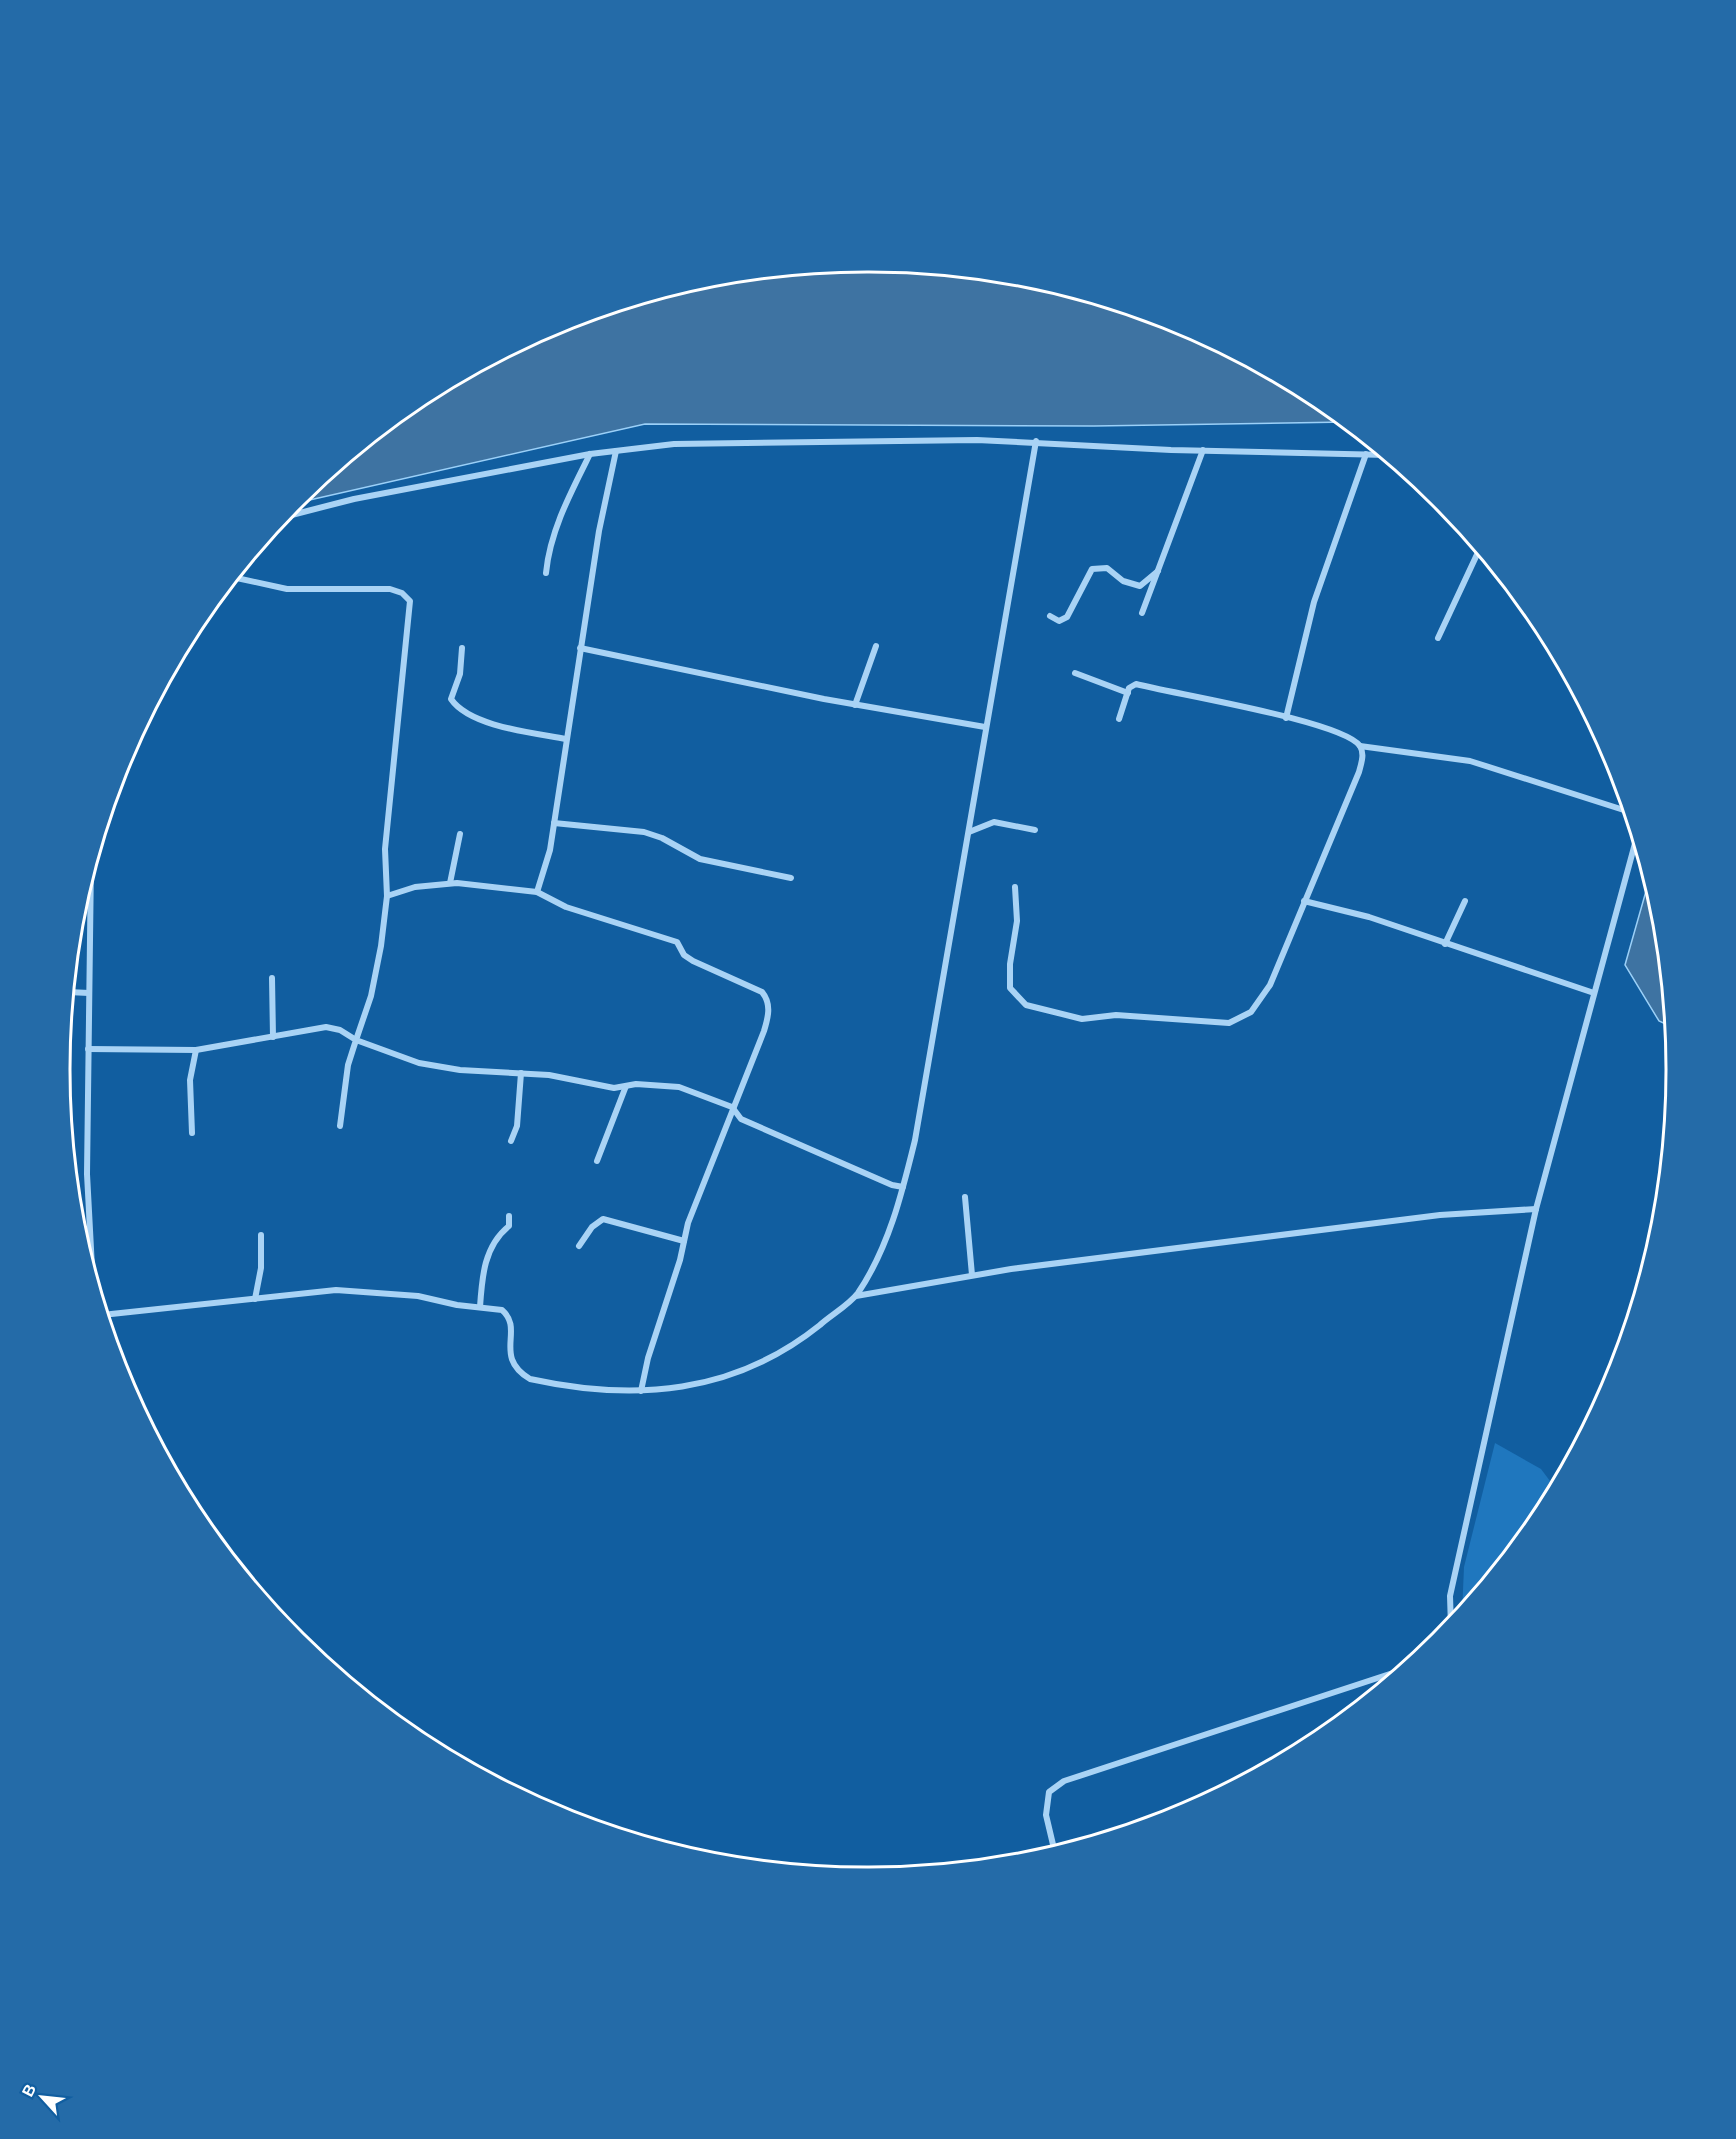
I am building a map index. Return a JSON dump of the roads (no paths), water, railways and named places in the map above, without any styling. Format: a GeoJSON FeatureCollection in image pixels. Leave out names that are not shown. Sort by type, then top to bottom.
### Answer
{"type":"FeatureCollection","features":[{"type":"Feature","properties":{"kind":"street"},"geometry":{"type":"LineString","coordinates":[[109,1314],[336,1290],[373,1291],[502,1311],[506,1314],[511,1331],[512,1363],[519,1372],[530,1379],[641,1391],[701,1384],[750,1368],[804,1338],[856,1296],[882,1249],[903,1187],[915,1140],[1036,441]]}},
{"type":"Feature","properties":{"kind":"street"},"geometry":{"type":"LineString","coordinates":[[297,514],[354,499],[590,454],[674,444],[1036,441],[1203,450],[1375,454]]}},
{"type":"Feature","properties":{"kind":"street"},"geometry":{"type":"LineString","coordinates":[[1142,614],[1203,450]]}},
{"type":"Feature","properties":{"kind":"street"},"geometry":{"type":"LineString","coordinates":[[537,892],[550,850],[599,531],[616,451]]}},
{"type":"Feature","properties":{"kind":"street"},"geometry":{"type":"LineString","coordinates":[[546,573],[548,558],[565,504],[590,454]]}},
{"type":"Feature","properties":{"kind":"street"},"geometry":{"type":"LineString","coordinates":[[1286,717],[1314,602],[1366,454]]}},
{"type":"Feature","properties":{"kind":"street"},"geometry":{"type":"LineString","coordinates":[[1438,638],[1477,555]]}},
{"type":"Feature","properties":{"kind":"street"},"geometry":{"type":"LineString","coordinates":[[1050,616],[1059,621],[1067,616],[1092,569],[1107,568],[1123,581],[1140,586],[1158,570]]}},
{"type":"Feature","properties":{"kind":"street"},"geometry":{"type":"LineString","coordinates":[[239,579],[287,589],[390,589],[402,593],[410,601],[385,849],[387,896],[379,963],[348,1065],[340,1126]]}},
{"type":"Feature","properties":{"kind":"street"},"geometry":{"type":"LineString","coordinates":[[855,705],[876,646]]}},
{"type":"Feature","properties":{"kind":"street"},"geometry":{"type":"LineString","coordinates":[[462,648],[460,674],[451,699],[456,706],[500,728],[566,739]]}},
{"type":"Feature","properties":{"kind":"street"},"geometry":{"type":"LineString","coordinates":[[580,648],[855,705],[985,727]]}},
{"type":"Feature","properties":{"kind":"street"},"geometry":{"type":"LineString","coordinates":[[1075,673],[1128,693]]}},
{"type":"Feature","properties":{"kind":"street"},"geometry":{"type":"LineString","coordinates":[[1015,887],[1017,921],[1010,964],[1010,988],[1026,1005],[1082,1019],[1116,1015],[1229,1023],[1251,1012],[1270,985],[1359,772],[1363,753],[1360,746],[1351,738],[1286,717],[1136,684],[1132,684],[1119,718]]}},
{"type":"Feature","properties":{"kind":"street"},"geometry":{"type":"LineString","coordinates":[[1360,746],[1470,761],[1622,809]]}},
{"type":"Feature","properties":{"kind":"street"},"geometry":{"type":"LineString","coordinates":[[969,832],[994,822],[1035,830]]}},
{"type":"Feature","properties":{"kind":"street"},"geometry":{"type":"LineString","coordinates":[[554,823],[644,832],[662,838],[700,859],[791,878]]}},
{"type":"Feature","properties":{"kind":"street"},"geometry":{"type":"LineString","coordinates":[[450,883],[460,834]]}},
{"type":"Feature","properties":{"kind":"street"},"geometry":{"type":"LineString","coordinates":[[1451,1613],[1450,1596],[1536,1209],[1634,848]]}},
{"type":"Feature","properties":{"kind":"street"},"geometry":{"type":"LineString","coordinates":[[387,896],[415,887],[450,883],[537,892],[566,907],[677,942],[684,955],[693,961],[765,995],[768,1011],[764,1032],[732,1107],[688,1223],[680,1260],[648,1358],[641,1391]]}},
{"type":"Feature","properties":{"kind":"street"},"geometry":{"type":"LineString","coordinates":[[90,895],[87,1174],[91,1246]]}},
{"type":"Feature","properties":{"kind":"street"},"geometry":{"type":"LineString","coordinates":[[1304,901],[1369,917],[1594,993]]}},
{"type":"Feature","properties":{"kind":"street"},"geometry":{"type":"LineString","coordinates":[[1445,944],[1465,901]]}},
{"type":"Feature","properties":{"kind":"street"},"geometry":{"type":"LineString","coordinates":[[272,978],[273,1037]]}},
{"type":"Feature","properties":{"kind":"street"},"geometry":{"type":"LineString","coordinates":[[74,992],[89,993]]}},
{"type":"Feature","properties":{"kind":"street"},"geometry":{"type":"LineString","coordinates":[[87,1049],[196,1050],[326,1027],[340,1030],[356,1040],[433,1066],[496,1074],[521,1073],[560,1077],[608,1088],[679,1086],[732,1107],[741,1119],[864,1173],[903,1187]]}},
{"type":"Feature","properties":{"kind":"street"},"geometry":{"type":"LineString","coordinates":[[192,1133],[190,1080],[196,1050]]}},
{"type":"Feature","properties":{"kind":"street"},"geometry":{"type":"LineString","coordinates":[[511,1141],[517,1126],[521,1073]]}},
{"type":"Feature","properties":{"kind":"street"},"geometry":{"type":"LineString","coordinates":[[597,1161],[626,1086]]}},
{"type":"Feature","properties":{"kind":"street"},"geometry":{"type":"LineString","coordinates":[[965,1197],[972,1275]]}},
{"type":"Feature","properties":{"kind":"street"},"geometry":{"type":"LineString","coordinates":[[856,1296],[884,1293],[972,1275],[1440,1215],[1536,1209]]}},
{"type":"Feature","properties":{"kind":"street"},"geometry":{"type":"LineString","coordinates":[[480,1307],[489,1248],[499,1234],[509,1226],[509,1216]]}},
{"type":"Feature","properties":{"kind":"street"},"geometry":{"type":"LineString","coordinates":[[579,1246],[592,1227],[603,1219],[684,1241]]}},
{"type":"Feature","properties":{"kind":"street"},"geometry":{"type":"LineString","coordinates":[[255,1299],[261,1268],[261,1235]]}},
{"type":"Feature","properties":{"kind":"street"},"geometry":{"type":"LineString","coordinates":[[1052,1845],[1046,1815],[1049,1792],[1064,1780],[1387,1675]]}}]}
